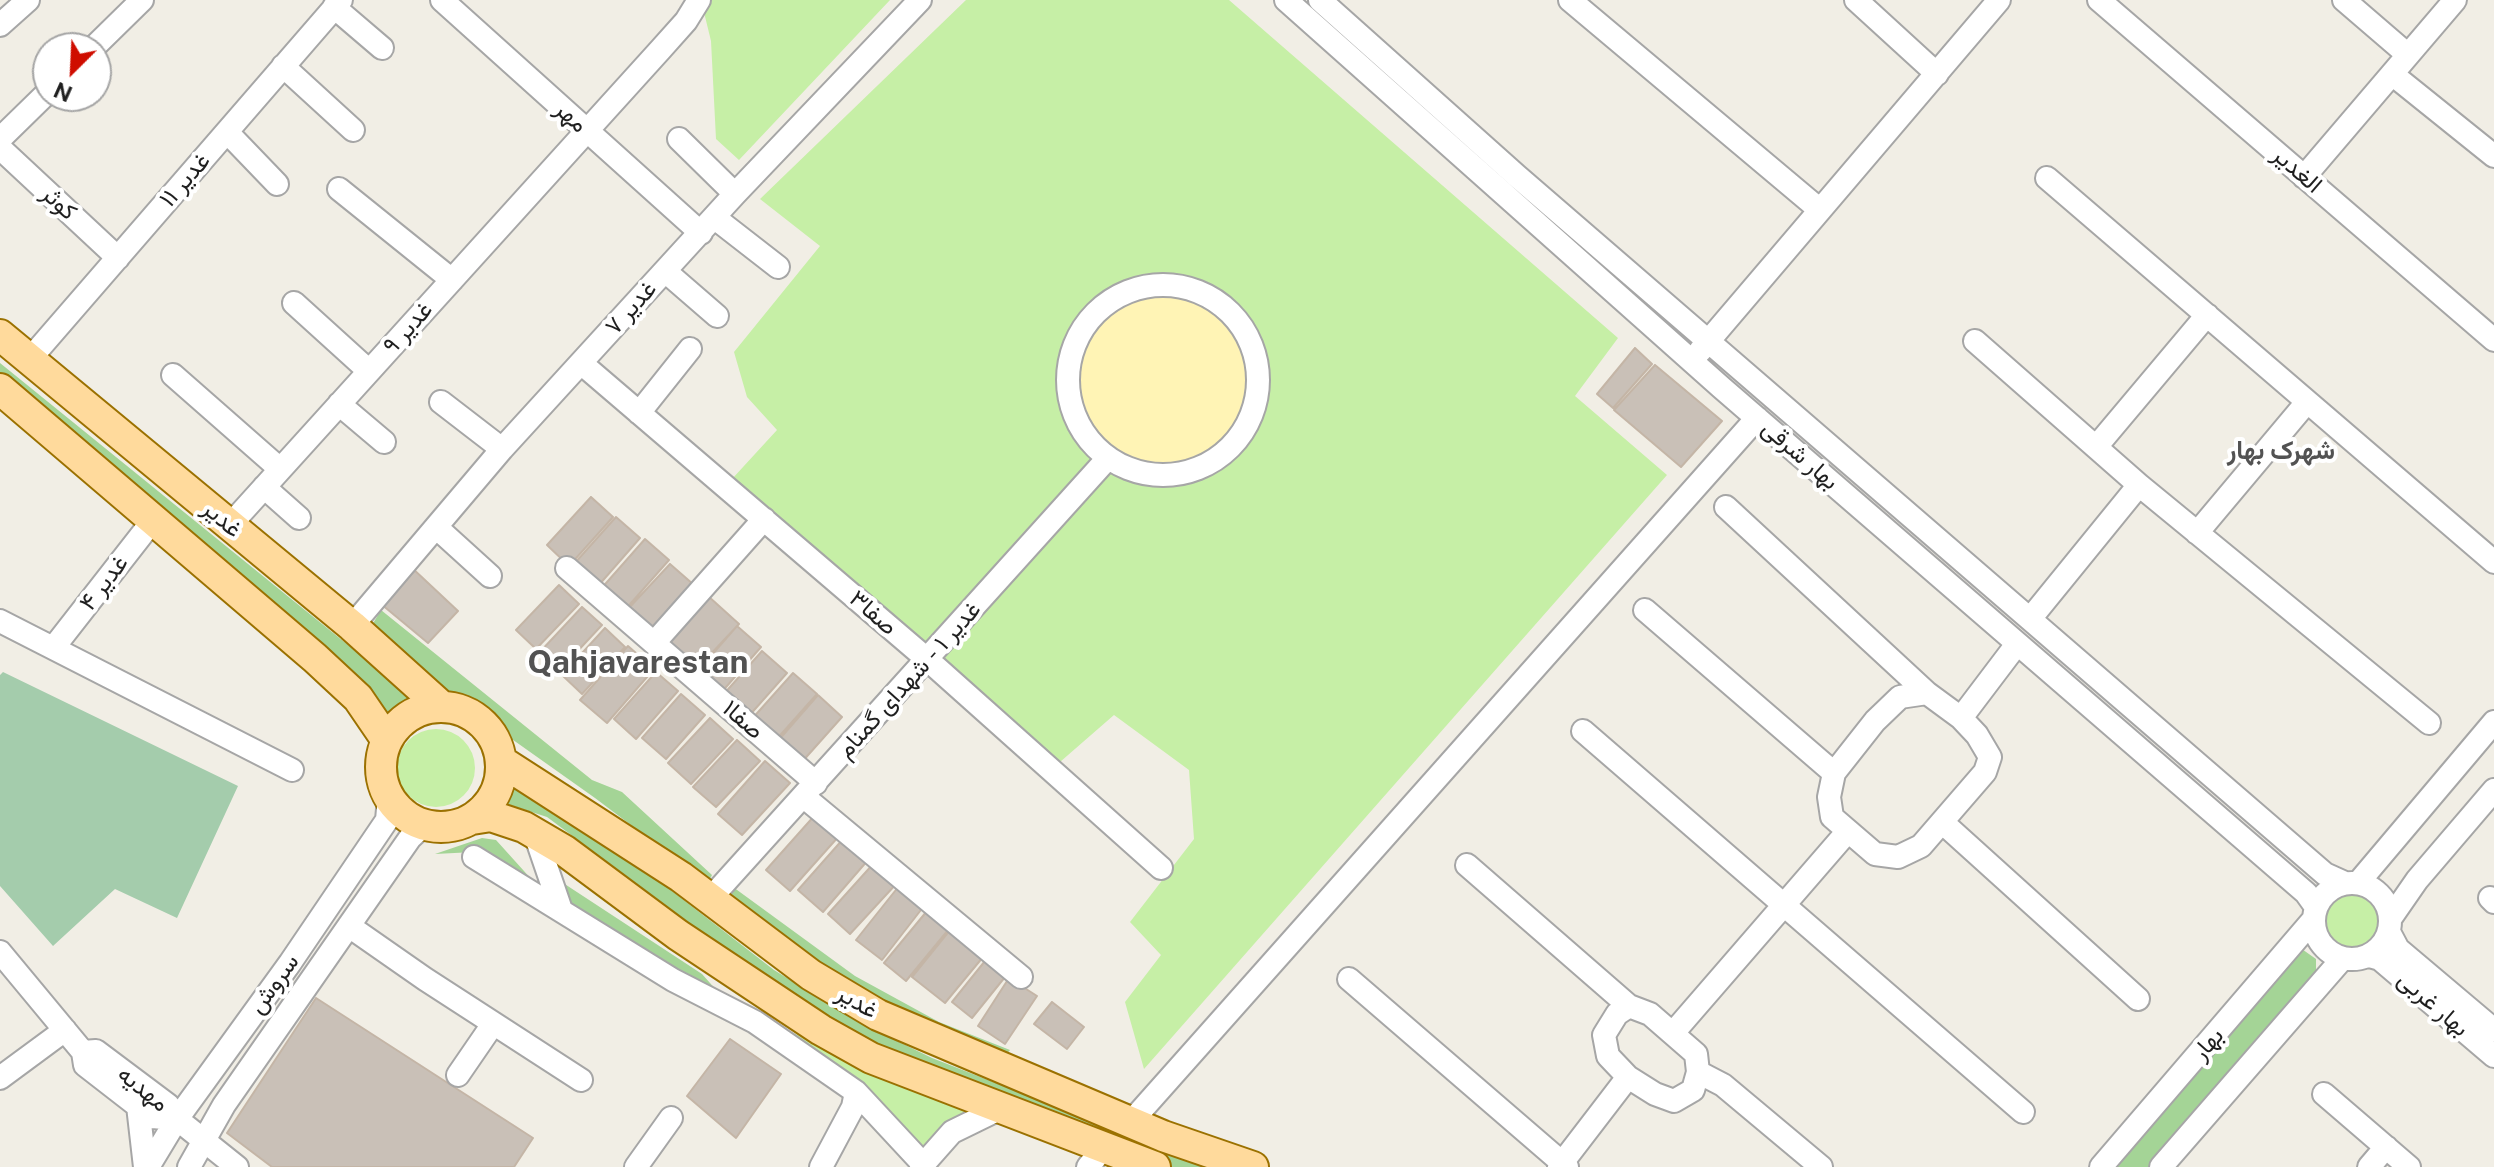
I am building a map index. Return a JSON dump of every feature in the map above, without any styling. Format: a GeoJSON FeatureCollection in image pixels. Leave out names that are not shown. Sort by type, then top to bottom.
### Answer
{"type":"FeatureCollection","features":[{"type":"Feature","properties":{"kind":"main road","name":"غدیر"},"geometry":{"type":"LineString","coordinates":[[0,335],[352,626],[441,706]]}},
{"type":"Feature","properties":{"kind":"main road","name":"غدیر"},"geometry":{"type":"LineString","coordinates":[[0,389],[358,698],[386,739]]}},
{"type":"Feature","properties":{"kind":"main road"},"geometry":{"type":"LineString","coordinates":[[441,706],[455,708],[481,721],[497,744],[501,761],[495,794],[485,808],[472,819],[449,827],[424,825],[410,819],[389,798],[380,763],[386,739],[403,719],[415,712],[441,706]]}},
{"type":"Feature","properties":{"kind":"main road","name":"غدیر"},"geometry":{"type":"LineString","coordinates":[[501,761],[681,877],[811,975],[878,1015],[1130,1123],[1253,1167]]}},
{"type":"Feature","properties":{"kind":"main road","name":"غدیر"},"geometry":{"type":"LineString","coordinates":[[472,819],[491,816],[524,827],[565,851],[678,935],[821,1030],[871,1058],[999,1109],[1096,1157],[1155,1167]]}},
{"type":"Feature","properties":{"kind":"street"},"geometry":{"type":"LineString","coordinates":[[0,25],[28,0]]}},
{"type":"Feature","properties":{"kind":"street"},"geometry":{"type":"LineString","coordinates":[[109,32],[142,0]]}},
{"type":"Feature","properties":{"kind":"street","name":"مهر"},"geometry":{"type":"LineString","coordinates":[[442,0],[587,130],[708,226],[778,267]]}},
{"type":"Feature","properties":{"kind":"street","name":"غدیر ۹"},"geometry":{"type":"LineString","coordinates":[[230,525],[686,21],[699,0]]}},
{"type":"Feature","properties":{"kind":"street","name":"غدیر ۷"},"geometry":{"type":"LineString","coordinates":[[352,626],[502,449],[735,194],[920,0]]}},
{"type":"Feature","properties":{"kind":"street","name":"بهار شرقی"},"geometry":{"type":"LineString","coordinates":[[1286,0],[1757,418],[2306,893],[2314,913]]}},
{"type":"Feature","properties":{"kind":"street","name":"بهار شرقی"},"geometry":{"type":"LineString","coordinates":[[1320,0],[2325,874],[2351,883]]}},
{"type":"Feature","properties":{"kind":"street"},"geometry":{"type":"LineString","coordinates":[[1570,0],[1820,210]]}},
{"type":"Feature","properties":{"kind":"street"},"geometry":{"type":"LineString","coordinates":[[1856,0],[1937,74]]}},
{"type":"Feature","properties":{"kind":"street"},"geometry":{"type":"LineString","coordinates":[[1692,361],[1999,0]]}},
{"type":"Feature","properties":{"kind":"street","name":"الغدیر"},"geometry":{"type":"LineString","coordinates":[[2099,0],[2494,340]]}},
{"type":"Feature","properties":{"kind":"street"},"geometry":{"type":"LineString","coordinates":[[2344,0],[2408,55]]}},
{"type":"Feature","properties":{"kind":"street"},"geometry":{"type":"LineString","coordinates":[[2304,177],[2455,0]]}},
{"type":"Feature","properties":{"kind":"street"},"geometry":{"type":"LineString","coordinates":[[338,4],[382,48]]}},
{"type":"Feature","properties":{"kind":"street","name":"غدیر ۱۱"},"geometry":{"type":"LineString","coordinates":[[29,360],[338,4]]}},
{"type":"Feature","properties":{"kind":"street"},"geometry":{"type":"LineString","coordinates":[[283,66],[353,130]]}},
{"type":"Feature","properties":{"kind":"street"},"geometry":{"type":"LineString","coordinates":[[2392,74],[2494,156]]}},
{"type":"Feature","properties":{"kind":"street"},"geometry":{"type":"LineString","coordinates":[[0,139],[32,108]]}},
{"type":"Feature","properties":{"kind":"street"},"geometry":{"type":"LineString","coordinates":[[227,132],[277,184]]}},
{"type":"Feature","properties":{"kind":"street"},"geometry":{"type":"LineString","coordinates":[[679,139],[735,194]]}},
{"type":"Feature","properties":{"kind":"street","name":"کوثر"},"geometry":{"type":"LineString","coordinates":[[0,148],[118,258]]}},
{"type":"Feature","properties":{"kind":"street"},"geometry":{"type":"LineString","coordinates":[[2047,178],[2494,562]]}},
{"type":"Feature","properties":{"kind":"street"},"geometry":{"type":"LineString","coordinates":[[339,189],[452,280]]}},
{"type":"Feature","properties":{"kind":"street"},"geometry":{"type":"LineString","coordinates":[[665,271],[717,316]]}},
{"type":"Feature","properties":{"kind":"street"},"geometry":{"type":"LineString","coordinates":[[1144,286],[1188,288],[1209,296],[1227,309],[1241,326],[1252,345],[1258,367],[1254,410],[1244,430],[1231,448],[1203,466],[1171,475],[1149,474],[1108,458],[1085,434],[1071,404],[1067,382],[1069,360],[1076,339],[1088,320],[1104,305],[1123,293],[1144,286]]}},
{"type":"Feature","properties":{"kind":"street"},"geometry":{"type":"LineString","coordinates":[[294,303],[369,371]]}},
{"type":"Feature","properties":{"kind":"street"},"geometry":{"type":"LineString","coordinates":[[2096,447],[2207,315]]}},
{"type":"Feature","properties":{"kind":"street"},"geometry":{"type":"LineString","coordinates":[[1975,341],[2139,485],[2429,723]]}},
{"type":"Feature","properties":{"kind":"street"},"geometry":{"type":"LineString","coordinates":[[639,413],[690,349]]}},
{"type":"Feature","properties":{"kind":"street","name":"صفا۳"},"geometry":{"type":"LineString","coordinates":[[581,363],[928,660],[1161,868]]}},
{"type":"Feature","properties":{"kind":"street"},"geometry":{"type":"LineString","coordinates":[[173,375],[280,469]]}},
{"type":"Feature","properties":{"kind":"street"},"geometry":{"type":"LineString","coordinates":[[441,402],[502,449]]}},
{"type":"Feature","properties":{"kind":"street"},"geometry":{"type":"LineString","coordinates":[[2197,533],[2307,402]]}},
{"type":"Feature","properties":{"kind":"street"},"geometry":{"type":"LineString","coordinates":[[339,404],[384,442]]}},
{"type":"Feature","properties":{"kind":"street"},"geometry":{"type":"LineString","coordinates":[[1130,1123],[1757,418]]}},
{"type":"Feature","properties":{"kind":"street","name":"غدیر ۱ - شهدای گمنام"},"geometry":{"type":"LineString","coordinates":[[709,900],[1108,458]]}},
{"type":"Feature","properties":{"kind":"street"},"geometry":{"type":"LineString","coordinates":[[2030,619],[2139,485]]}},
{"type":"Feature","properties":{"kind":"street"},"geometry":{"type":"LineString","coordinates":[[264,487],[299,518]]}},
{"type":"Feature","properties":{"kind":"street"},"geometry":{"type":"LineString","coordinates":[[1726,507],[1927,693],[1961,718],[1977,735],[1990,757],[1985,772],[1921,846],[1898,857],[1875,854],[1832,817],[1829,797],[1834,773],[1875,721],[1900,697],[1927,693]]}},
{"type":"Feature","properties":{"kind":"street","name":"غدیر ۴"},"geometry":{"type":"LineString","coordinates":[[54,647],[154,519]]}},
{"type":"Feature","properties":{"kind":"street"},"geometry":{"type":"LineString","coordinates":[[664,644],[764,519]]}},
{"type":"Feature","properties":{"kind":"street"},"geometry":{"type":"LineString","coordinates":[[436,527],[490,576]]}},
{"type":"Feature","properties":{"kind":"street","name":"صفا۱"},"geometry":{"type":"LineString","coordinates":[[567,568],[664,644],[810,789],[1021,977]]}},
{"type":"Feature","properties":{"kind":"street"},"geometry":{"type":"LineString","coordinates":[[1645,610],[1834,773]]}},
{"type":"Feature","properties":{"kind":"street"},"geometry":{"type":"LineString","coordinates":[[0,622],[292,770]]}},
{"type":"Feature","properties":{"kind":"street"},"geometry":{"type":"LineString","coordinates":[[1961,718],[2017,644]]}},
{"type":"Feature","properties":{"kind":"street"},"geometry":{"type":"LineString","coordinates":[[2351,883],[2494,722]]}},
{"type":"Feature","properties":{"kind":"street"},"geometry":{"type":"LineString","coordinates":[[1583,731],[2023,1112]]}},
{"type":"Feature","properties":{"kind":"street"},"geometry":{"type":"LineString","coordinates":[[2390,925],[2388,906],[2381,895],[2370,887],[2351,883],[2332,887],[2322,896],[2314,913],[2315,933],[2331,953],[2356,959],[2378,950],[2417,880],[2494,790]]}},
{"type":"Feature","properties":{"kind":"street","name":"سروش"},"geometry":{"type":"LineString","coordinates":[[146,1167],[387,820],[389,798]]}},
{"type":"Feature","properties":{"kind":"street"},"geometry":{"type":"LineString","coordinates":[[1942,822],[2138,999]]}},
{"type":"Feature","properties":{"kind":"street","name":"سروش"},"geometry":{"type":"LineString","coordinates":[[189,1167],[224,1105],[410,838],[424,825]]}},
{"type":"Feature","properties":{"kind":"street"},"geometry":{"type":"LineString","coordinates":[[1673,1033],[1848,831]]}},
{"type":"Feature","properties":{"kind":"street"},"geometry":{"type":"LineString","coordinates":[[535,834],[561,910]]}},
{"type":"Feature","properties":{"kind":"street"},"geometry":{"type":"LineString","coordinates":[[474,857],[673,980],[755,1022],[856,1092],[922,1165],[952,1132],[999,1109]]}},
{"type":"Feature","properties":{"kind":"street"},"geometry":{"type":"LineString","coordinates":[[1467,865],[1629,1006],[1650,1014],[1696,1054],[1698,1072],[1693,1090],[1674,1101],[1655,1094],[1628,1077],[1608,1056],[1604,1035],[1617,1014],[1629,1006]]}},
{"type":"Feature","properties":{"kind":"street","name":"بهار"},"geometry":{"type":"LineString","coordinates":[[2101,1167],[2314,913]]}},
{"type":"Feature","properties":{"kind":"street","name":"بهار غربی"},"geometry":{"type":"LineString","coordinates":[[2390,925],[2398,949],[2494,1030]]}},
{"type":"Feature","properties":{"kind":"street"},"geometry":{"type":"LineString","coordinates":[[349,926],[581,1080]]}},
{"type":"Feature","properties":{"kind":"street","name":"بهار غربی"},"geometry":{"type":"LineString","coordinates":[[2369,956],[2380,959],[2494,1056]]}},
{"type":"Feature","properties":{"kind":"street","name":"بهار"},"geometry":{"type":"LineString","coordinates":[[2161,1167],[2343,958]]}},
{"type":"Feature","properties":{"kind":"street","name":"مهدیه"},"geometry":{"type":"LineString","coordinates":[[5,967],[83,1052],[85,1065],[152,1117],[177,1119]]}},
{"type":"Feature","properties":{"kind":"street"},"geometry":{"type":"LineString","coordinates":[[737,974],[755,1022]]}},
{"type":"Feature","properties":{"kind":"street"},"geometry":{"type":"LineString","coordinates":[[1349,979],[1563,1166],[1628,1077]]}},
{"type":"Feature","properties":{"kind":"street"},"geometry":{"type":"LineString","coordinates":[[458,1075],[493,1024]]}},
{"type":"Feature","properties":{"kind":"street"},"geometry":{"type":"LineString","coordinates":[[0,1078],[65,1030]]}},
{"type":"Feature","properties":{"kind":"street","name":"مهدیه"},"geometry":{"type":"LineString","coordinates":[[83,1052],[96,1051],[168,1105],[177,1119]]}},
{"type":"Feature","properties":{"kind":"street"},"geometry":{"type":"LineString","coordinates":[[1698,1072],[1723,1085],[1821,1167]]}},
{"type":"Feature","properties":{"kind":"street"},"geometry":{"type":"LineString","coordinates":[[821,1167],[853,1107],[856,1092]]}},
{"type":"Feature","properties":{"kind":"street"},"geometry":{"type":"LineString","coordinates":[[2324,1094],[2409,1167]]}},
{"type":"Feature","properties":{"kind":"street"},"geometry":{"type":"LineString","coordinates":[[138,1106],[146,1167]]}},
{"type":"Feature","properties":{"kind":"street"},"geometry":{"type":"LineString","coordinates":[[636,1167],[671,1118]]}},
{"type":"Feature","properties":{"kind":"street"},"geometry":{"type":"LineString","coordinates":[[177,1119],[237,1167]]}},
{"type":"Feature","properties":{"kind":"street"},"geometry":{"type":"LineString","coordinates":[[2369,1167],[2386,1147]]}},
{"type":"Feature","properties":{"kind":"green space"},"geometry":{"type":"Polygon","coordinates":[[[701,0],[890,0],[739,160],[716,139],[711,41],[701,0]]]}},
{"type":"Feature","properties":{"kind":"green space"},"geometry":{"type":"Polygon","coordinates":[[[966,0],[1229,0],[1618,338],[1575,396],[1667,475],[1144,1069],[1125,1002],[1161,955],[1130,922],[1194,839],[1189,770],[1114,715],[1060,762],[732,479],[777,430],[747,397],[734,352],[820,246],[760,199],[966,0]]]}},
{"type":"Feature","properties":{"kind":"green space"},"geometry":{"type":"Polygon","coordinates":[[[0,363],[406,692],[411,702],[385,715],[0,383],[0,363]]]}},
{"type":"Feature","properties":{"kind":"green space"},"geometry":{"type":"Polygon","coordinates":[[[381,610],[592,780],[622,792],[712,875],[708,883],[492,725],[369,630],[381,610]]]}},
{"type":"Feature","properties":{"kind":"green space"},"geometry":{"type":"Polygon","coordinates":[[[3,672],[238,786],[177,918],[115,889],[53,946],[0,886],[0,675],[3,672]]]}},
{"type":"Feature","properties":{"kind":"green space"},"geometry":{"type":"Polygon","coordinates":[[[428,729],[444,729],[458,735],[469,746],[475,768],[469,790],[458,801],[444,807],[428,807],[414,801],[403,790],[397,776],[397,760],[403,746],[414,735],[428,729]]]}},
{"type":"Feature","properties":{"kind":"green space"},"geometry":{"type":"Polygon","coordinates":[[[508,770],[579,819],[774,970],[862,1024],[932,1058],[1210,1167],[1172,1167],[984,1095],[873,1047],[726,950],[547,817],[498,801],[508,770]]]}},
{"type":"Feature","properties":{"kind":"green space"},"geometry":{"type":"Polygon","coordinates":[[[482,838],[496,840],[533,881],[474,852],[435,854],[482,838]]]}},
{"type":"Feature","properties":{"kind":"green space"},"geometry":{"type":"Polygon","coordinates":[[[554,877],[702,974],[718,992],[679,976],[573,912],[554,877]]]}},
{"type":"Feature","properties":{"kind":"green space"},"geometry":{"type":"Polygon","coordinates":[[[733,887],[855,976],[939,1022],[1010,1050],[1002,1060],[866,996],[728,899],[733,887]]]}},
{"type":"Feature","properties":{"kind":"green space"},"geometry":{"type":"Polygon","coordinates":[[[2345,887],[2359,887],[2371,892],[2381,902],[2386,921],[2381,940],[2371,950],[2359,955],[2345,955],[2333,950],[2323,940],[2318,928],[2318,914],[2323,902],[2333,892],[2345,887]]]}},
{"type":"Feature","properties":{"kind":"green space"},"geometry":{"type":"Polygon","coordinates":[[[2299,947],[2316,959],[2316,972],[2152,1167],[2106,1167],[2299,947]]]}},
{"type":"Feature","properties":{"kind":"green space"},"geometry":{"type":"Polygon","coordinates":[[[789,1031],[878,1070],[983,1109],[924,1155],[865,1094],[789,1031]]]}},
{"type":"Feature","properties":{"kind":"sand"},"geometry":{"type":"Polygon","coordinates":[[[1163,291],[1197,298],[1226,317],[1245,346],[1252,380],[1245,414],[1226,443],[1197,462],[1163,469],[1129,462],[1100,443],[1081,414],[1074,380],[1081,346],[1100,317],[1129,298],[1163,291]]]}},
{"type":"Feature","properties":{"kind":"building"},"geometry":{"type":"Polygon","coordinates":[[[1635,348],[1652,364],[1613,408],[1597,394],[1635,348]]]}},
{"type":"Feature","properties":{"kind":"building"},"geometry":{"type":"Polygon","coordinates":[[[1655,365],[1722,421],[1681,467],[1614,410],[1655,365]]]}},
{"type":"Feature","properties":{"kind":"building"},"geometry":{"type":"Polygon","coordinates":[[[591,497],[613,517],[569,566],[547,545],[591,497]]]}},
{"type":"Feature","properties":{"kind":"building"},"geometry":{"type":"Polygon","coordinates":[[[616,517],[640,538],[598,586],[574,564],[616,517]]]}},
{"type":"Feature","properties":{"kind":"building"},"geometry":{"type":"Polygon","coordinates":[[[645,539],[669,560],[624,611],[600,590],[645,539]]]}},
{"type":"Feature","properties":{"kind":"building"},"geometry":{"type":"Polygon","coordinates":[[[670,564],[694,585],[651,632],[627,610],[670,564]]]}},
{"type":"Feature","properties":{"kind":"building"},"geometry":{"type":"Polygon","coordinates":[[[411,567],[458,611],[428,643],[381,604],[411,567]]]}},
{"type":"Feature","properties":{"kind":"building"},"geometry":{"type":"Polygon","coordinates":[[[559,585],[579,604],[536,649],[516,630],[559,585]]]}},
{"type":"Feature","properties":{"kind":"building"},"geometry":{"type":"Polygon","coordinates":[[[708,596],[739,624],[693,673],[667,642],[708,596]]]}},
{"type":"Feature","properties":{"kind":"building"},"geometry":{"type":"Polygon","coordinates":[[[582,607],[602,625],[558,672],[538,654],[582,607]]]}},
{"type":"Feature","properties":{"kind":"building"},"geometry":{"type":"Polygon","coordinates":[[[737,626],[761,647],[720,694],[696,673],[737,626]]]}},
{"type":"Feature","properties":{"kind":"building"},"geometry":{"type":"Polygon","coordinates":[[[605,628],[625,647],[582,694],[562,675],[605,628]]]}},
{"type":"Feature","properties":{"kind":"building"},"geometry":{"type":"Polygon","coordinates":[[[628,646],[654,669],[607,723],[580,700],[628,646]]]}},
{"type":"Feature","properties":{"kind":"building"},"geometry":{"type":"Polygon","coordinates":[[[762,651],[787,673],[748,717],[723,695],[762,651]]]}},
{"type":"Feature","properties":{"kind":"building"},"geometry":{"type":"Polygon","coordinates":[[[656,672],[678,691],[636,739],[614,719],[656,672]]]}},
{"type":"Feature","properties":{"kind":"building"},"geometry":{"type":"Polygon","coordinates":[[[793,673],[817,694],[775,741],[751,720],[793,673]]]}},
{"type":"Feature","properties":{"kind":"building"},"geometry":{"type":"Polygon","coordinates":[[[681,694],[705,715],[666,759],[642,738],[681,694]]]}},
{"type":"Feature","properties":{"kind":"building"},"geometry":{"type":"Polygon","coordinates":[[[818,695],[842,717],[801,763],[777,742],[818,695]]]}},
{"type":"Feature","properties":{"kind":"building"},"geometry":{"type":"Polygon","coordinates":[[[710,718],[733,739],[691,784],[668,763],[710,718]]]}},
{"type":"Feature","properties":{"kind":"building"},"geometry":{"type":"Polygon","coordinates":[[[737,740],[760,761],[716,807],[693,787],[737,740]]]}},
{"type":"Feature","properties":{"kind":"building"},"geometry":{"type":"Polygon","coordinates":[[[765,761],[790,783],[742,835],[718,814],[765,761]]]}},
{"type":"Feature","properties":{"kind":"building"},"geometry":{"type":"Polygon","coordinates":[[[815,815],[839,836],[790,891],[766,870],[815,815]]]}},
{"type":"Feature","properties":{"kind":"building"},"geometry":{"type":"Polygon","coordinates":[[[844,838],[868,860],[823,912],[798,890],[844,838]]]}},
{"type":"Feature","properties":{"kind":"building"},"geometry":{"type":"Polygon","coordinates":[[[874,863],[897,883],[850,934],[828,914],[874,863]]]}},
{"type":"Feature","properties":{"kind":"building"},"geometry":{"type":"Polygon","coordinates":[[[899,886],[924,906],[882,960],[856,940],[899,886]]]}},
{"type":"Feature","properties":{"kind":"building"},"geometry":{"type":"Polygon","coordinates":[[[927,911],[949,929],[906,981],[884,963],[927,911]]]}},
{"type":"Feature","properties":{"kind":"building"},"geometry":{"type":"Polygon","coordinates":[[[950,930],[983,957],[945,1003],[912,977],[950,930]]]}},
{"type":"Feature","properties":{"kind":"building"},"geometry":{"type":"Polygon","coordinates":[[[985,961],[1005,977],[972,1018],[952,1002],[985,961]]]}},
{"type":"Feature","properties":{"kind":"building"},"geometry":{"type":"Polygon","coordinates":[[[1009,978],[1037,996],[1005,1044],[978,1026],[1009,978]]]}},
{"type":"Feature","properties":{"kind":"building"},"geometry":{"type":"Polygon","coordinates":[[[316,998],[533,1138],[514,1167],[272,1167],[227,1133],[316,998]]]}},
{"type":"Feature","properties":{"kind":"building"},"geometry":{"type":"Polygon","coordinates":[[[1052,1002],[1084,1027],[1067,1049],[1034,1024],[1052,1002]]]}},
{"type":"Feature","properties":{"kind":"building"},"geometry":{"type":"Polygon","coordinates":[[[730,1039],[781,1074],[736,1138],[687,1096],[730,1039]]]}},
{"type":"Feature","properties":{"kind":"district","name":"شهرک بهار"},"geometry":{"type":"Point","coordinates":[2281,451]}},
{"type":"Feature","properties":{"kind":"district","name":"Qahjavarestan"},"geometry":{"type":"Point","coordinates":[638,663]}}]}
